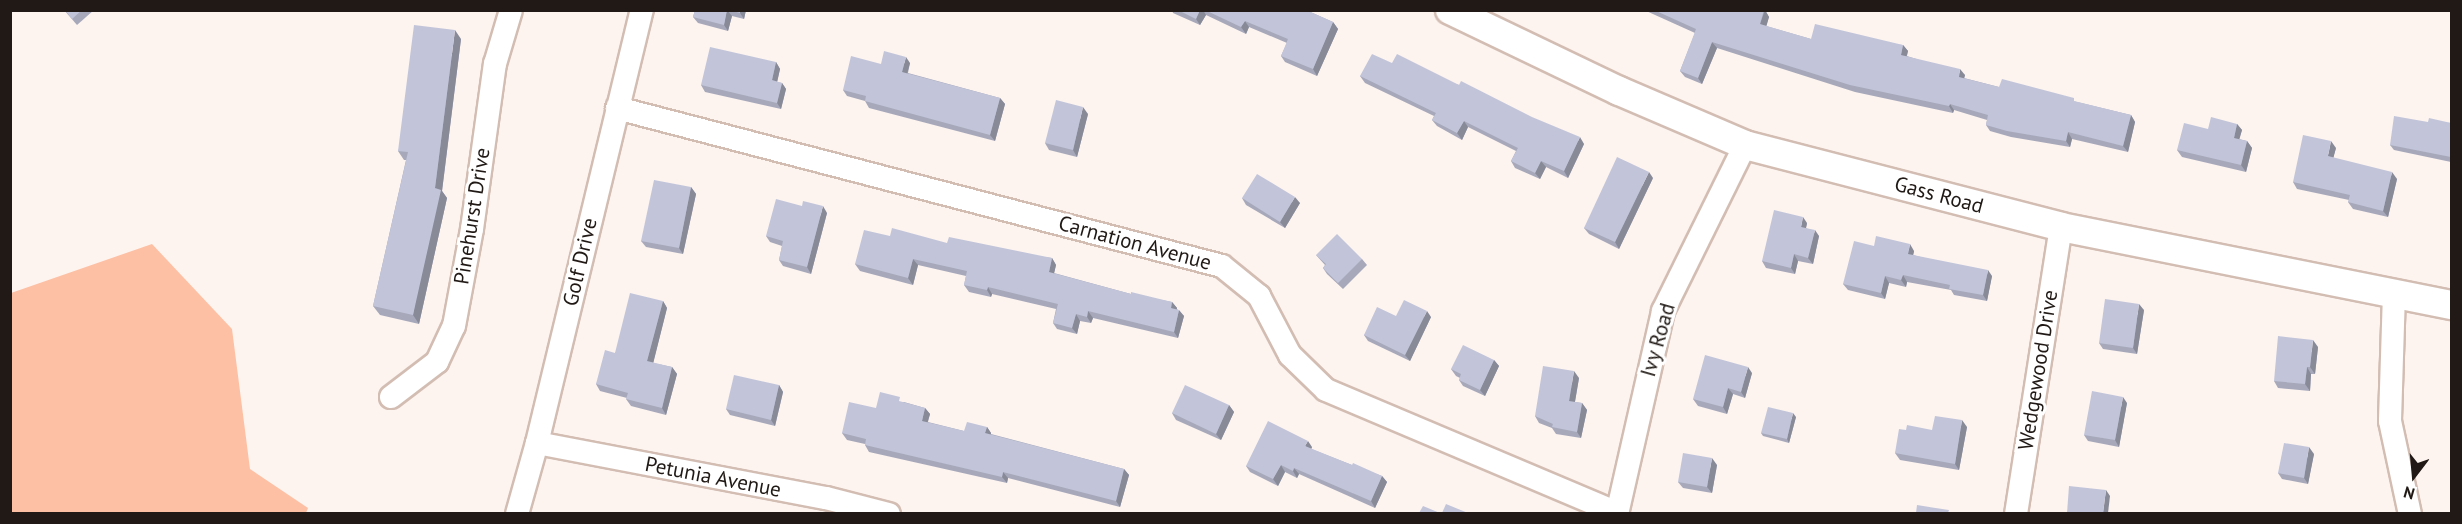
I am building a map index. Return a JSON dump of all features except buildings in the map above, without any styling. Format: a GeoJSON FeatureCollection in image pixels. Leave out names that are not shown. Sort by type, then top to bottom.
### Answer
{"type":"FeatureCollection","features":[{"type":"Feature","properties":{"kind":"street","name":"Pinehurst Drive"},"geometry":{"type":"LineString","coordinates":[[391,397],[437,362],[454,326],[472,229],[495,64],[511,10]]}},
{"type":"Feature","properties":{"kind":"street","name":"Golf Drive"},"geometry":{"type":"LineString","coordinates":[[517,513],[537,443],[642,10]]}},
{"type":"Feature","properties":{"kind":"street","name":"Gass Road"},"geometry":{"type":"LineString","coordinates":[[1450,10],[1619,91],[1745,145],[2061,227],[2451,305]]}},
{"type":"Feature","properties":{"kind":"street","name":"Carnation Avenue"},"geometry":{"type":"LineString","coordinates":[[617,108],[1222,266],[1259,296],[1290,355],[1326,390],[1617,513]]}},
{"type":"Feature","properties":{"kind":"street","name":"Ivy Road"},"geometry":{"type":"LineString","coordinates":[[1617,513],[1662,311],[1745,145]]}},
{"type":"Feature","properties":{"kind":"street","name":"Wedgewood Drive"},"geometry":{"type":"LineString","coordinates":[[2016,513],[2061,227]]}},
{"type":"Feature","properties":{"kind":"street"},"geometry":{"type":"LineString","coordinates":[[2394,293],[2390,421],[2410,513]]}},
{"type":"Feature","properties":{"kind":"street","name":"Petunia Avenue"},"geometry":{"type":"LineString","coordinates":[[537,443],[826,498],[889,513]]}},
{"type":"Feature","properties":{"kind":"shaded area"},"geometry":{"type":"Polygon","coordinates":[[[152,244],[232,329],[250,469],[308,508],[306,513],[11,513],[11,293],[152,244]]]}}]}
